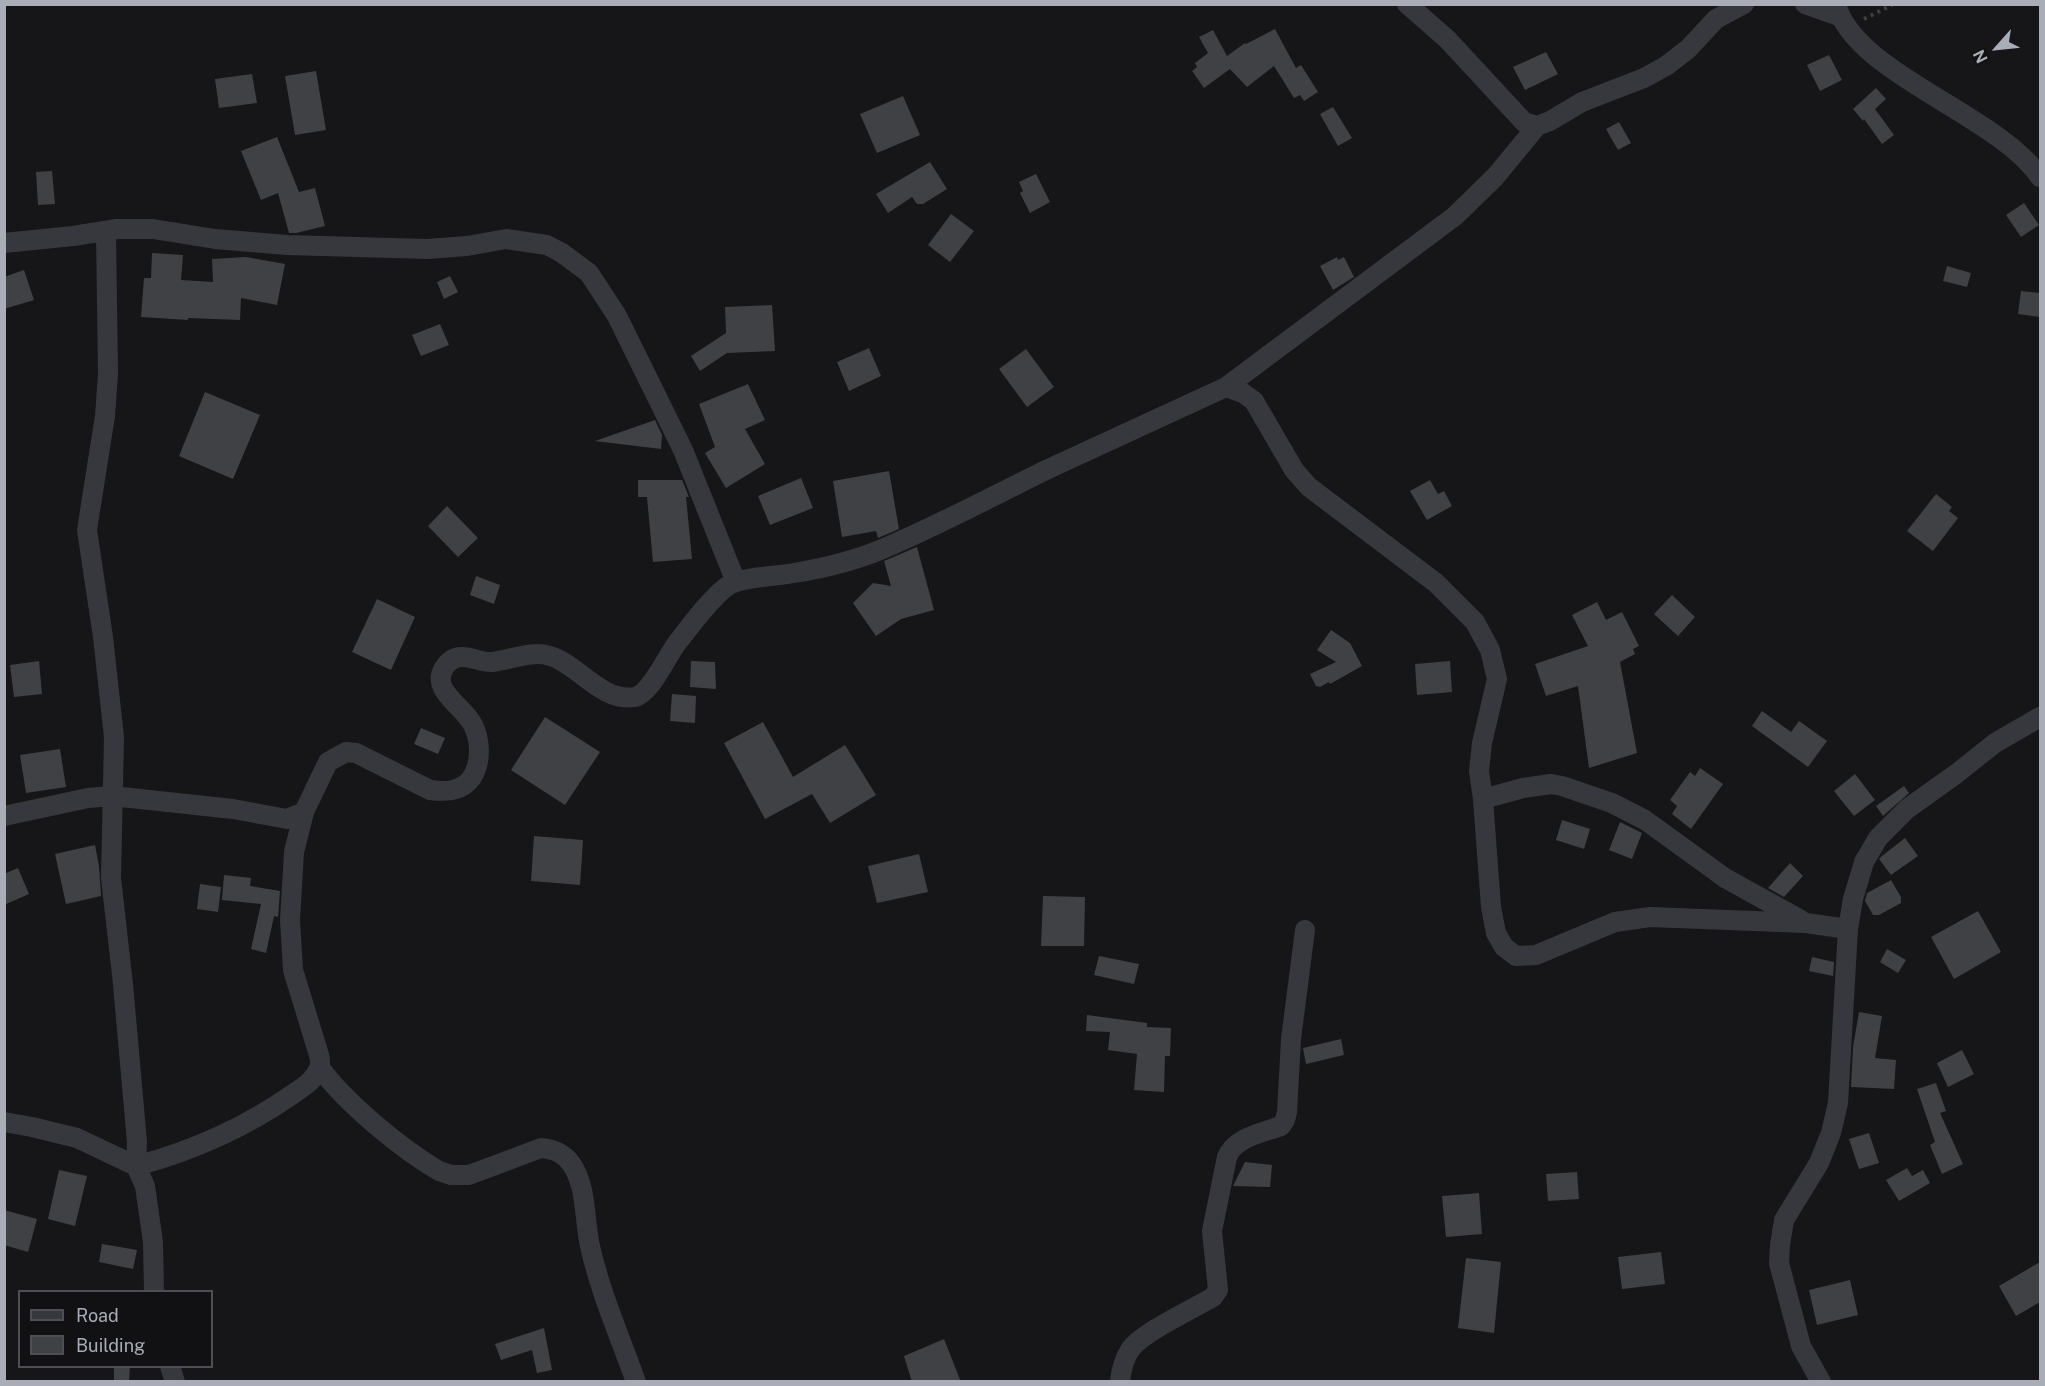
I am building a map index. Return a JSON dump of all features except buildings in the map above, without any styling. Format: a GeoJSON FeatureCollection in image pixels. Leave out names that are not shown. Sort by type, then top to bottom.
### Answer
{"type":"FeatureCollection","features":[{"type":"Feature","properties":{"kind":"street"},"geometry":{"type":"LineString","coordinates":[[1407,4],[1447,39],[1524,122],[1537,126]]}},
{"type":"Feature","properties":{"kind":"street"},"geometry":{"type":"LineString","coordinates":[[636,1382],[590,1246],[584,1205],[575,1172],[563,1154],[552,1149],[541,1148],[469,1175],[445,1173],[430,1165],[355,1106],[320,1068],[318,1046],[293,970],[290,920],[294,852],[304,812],[328,762],[346,752],[356,753],[430,790],[458,789],[470,780],[476,769],[479,753],[478,738],[472,722],[440,686],[440,675],[448,663],[455,658],[463,656],[490,663],[513,657],[540,654],[553,656],[607,692],[625,698],[639,696],[647,689],[677,643],[729,584],[829,566],[885,548],[1226,387],[1455,216],[1495,177],[1537,126],[1551,121],[1582,102],[1644,78],[1666,66],[1688,49],[1716,19],[1744,4]]}},
{"type":"Feature","properties":{"kind":"street"},"geometry":{"type":"LineString","coordinates":[[1805,4],[1840,15],[1856,38],[1884,63],[1989,129],[2033,166],[2040,177]]}},
{"type":"Feature","properties":{"kind":"street"},"geometry":{"type":"LineString","coordinates":[[4,243],[117,229],[153,229],[233,241],[363,248],[427,249],[467,246],[506,239],[547,245],[589,273],[617,316],[683,450],[736,582]]}},
{"type":"Feature","properties":{"kind":"street"},"geometry":{"type":"LineString","coordinates":[[106,231],[108,374],[105,416],[87,530],[103,637],[114,737],[111,878],[137,1142],[136,1166],[145,1186],[149,1205],[153,1242],[154,1290]]}},
{"type":"Feature","properties":{"kind":"street"},"geometry":{"type":"LineString","coordinates":[[1226,387],[1243,393],[1254,401],[1294,470],[1309,487],[1422,571],[1451,597],[1480,630],[1491,650],[1497,679],[1482,743],[1479,771],[1483,799],[1487,877],[1496,933],[1504,947],[1516,956],[1536,955],[1615,921],[1650,917],[1806,923],[1848,929]]}},
{"type":"Feature","properties":{"kind":"street"},"geometry":{"type":"LineString","coordinates":[[1821,1382],[1801,1346],[1779,1263],[1779,1254],[1784,1220],[1819,1163],[1838,1103],[1848,929],[1853,899],[1864,862],[1878,838],[1907,809],[1995,743],[2040,717]]}},
{"type":"Feature","properties":{"kind":"street"},"geometry":{"type":"LineString","coordinates":[[1483,799],[1523,788],[1551,784],[1612,803],[1645,820],[1725,878],[1806,923]]}},
{"type":"Feature","properties":{"kind":"street"},"geometry":{"type":"LineString","coordinates":[[4,816],[88,798],[112,796],[233,808],[287,819],[304,812]]}},
{"type":"Feature","properties":{"kind":"street"},"geometry":{"type":"LineString","coordinates":[[1120,1382],[1121,1372],[1129,1351],[1139,1340],[1213,1297],[1218,1290],[1212,1231],[1227,1157],[1237,1143],[1281,1126],[1287,1112],[1291,1039],[1305,930]]}},
{"type":"Feature","properties":{"kind":"street"},"geometry":{"type":"LineString","coordinates":[[4,1122],[77,1138],[136,1166],[162,1159],[219,1137],[263,1115],[310,1082],[320,1068]]}},
{"type":"Feature","properties":{"kind":"path"},"geometry":{"type":"LineString","coordinates":[[1840,15],[1866,18],[1894,4]]}}]}
